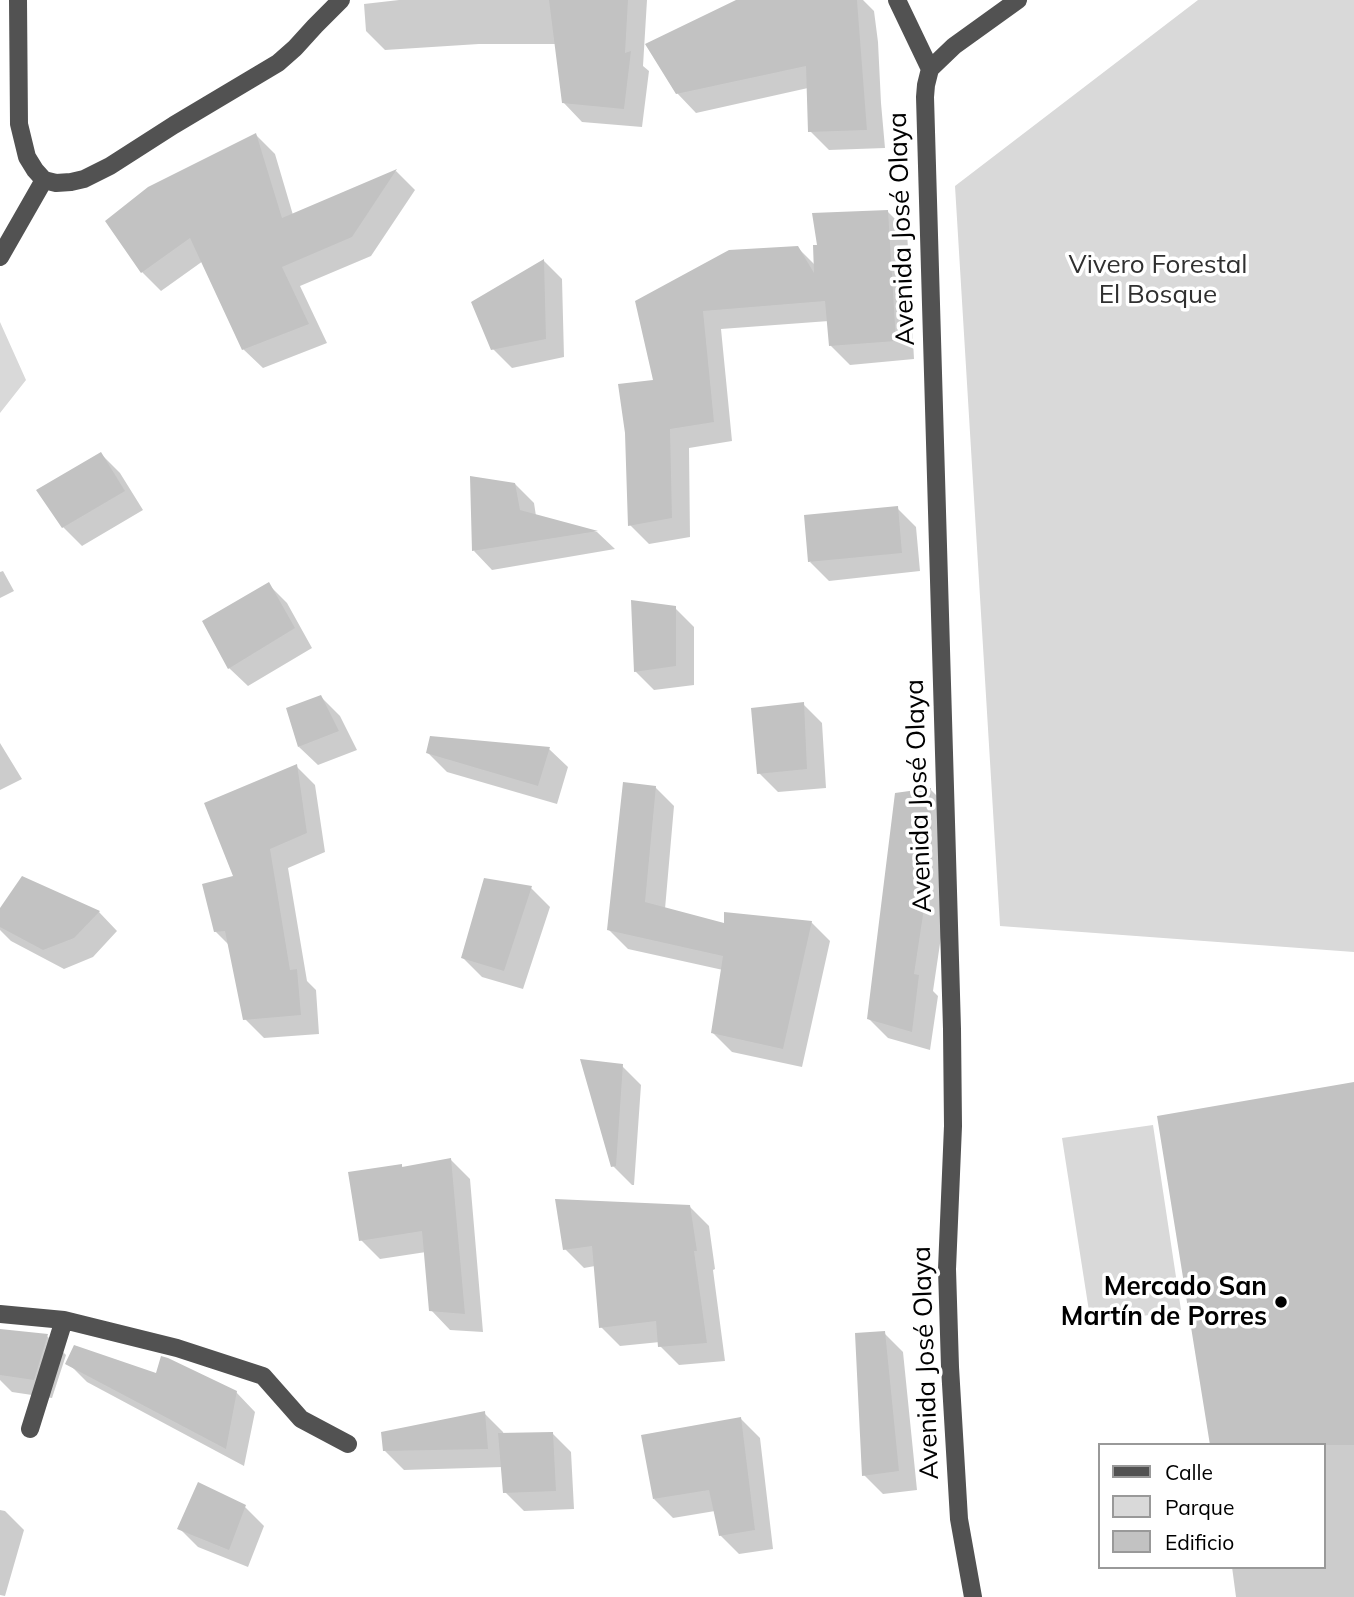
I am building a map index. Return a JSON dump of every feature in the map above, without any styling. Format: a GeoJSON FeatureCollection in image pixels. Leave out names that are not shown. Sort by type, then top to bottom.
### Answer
{"type":"FeatureCollection","features":[{"type":"Feature","properties":{"kind":"street"},"geometry":{"type":"LineString","coordinates":[[18,0],[19,124],[27,158],[44,180],[56,183],[85,179],[110,166],[174,124],[278,63],[341,0]]}},
{"type":"Feature","properties":{"kind":"street"},"geometry":{"type":"LineString","coordinates":[[897,0],[930,69],[954,46],[1018,0]]}},
{"type":"Feature","properties":{"kind":"street","name":"Avenida José Olaya"},"geometry":{"type":"LineString","coordinates":[[930,69],[925,97],[952,1028],[953,1126],[947,1297],[959,1519],[973,1597]]}},
{"type":"Feature","properties":{"kind":"street"},"geometry":{"type":"LineString","coordinates":[[0,257],[44,180]]}},
{"type":"Feature","properties":{"kind":"street"},"geometry":{"type":"LineString","coordinates":[[0,1314],[64,1320],[177,1348],[264,1376],[301,1419],[348,1444]]}},
{"type":"Feature","properties":{"kind":"street"},"geometry":{"type":"LineString","coordinates":[[30,1429],[64,1320]]}},
{"type":"Feature","properties":{"kind":"green space","name":"Vivero Forestal El Bosque"},"geometry":{"type":"Polygon","coordinates":[[[1198,0],[1354,0],[1354,952],[1000,926],[955,186],[1198,0]]]}},
{"type":"Feature","properties":{"kind":"green space"},"geometry":{"type":"Polygon","coordinates":[[[0,322],[26,380],[0,413],[0,322]]]}},
{"type":"Feature","properties":{"kind":"green space"},"geometry":{"type":"Polygon","coordinates":[[[1153,1125],[1181,1310],[1091,1324],[1062,1138],[1153,1125]]]}},
{"type":"Feature","properties":{"kind":"building"},"geometry":{"type":"Polygon","coordinates":[[[549,0],[628,0],[625,53],[631,51],[624,109],[562,103],[549,0]]]}},
{"type":"Feature","properties":{"kind":"building"},"geometry":{"type":"Polygon","coordinates":[[[736,0],[857,0],[867,130],[808,132],[806,66],[676,94],[645,44],[736,0]]]}},
{"type":"Feature","properties":{"kind":"building"},"geometry":{"type":"Polygon","coordinates":[[[256,133],[282,218],[397,169],[352,237],[282,267],[309,324],[242,350],[190,238],[141,273],[105,221],[148,187],[256,133]]]}},
{"type":"Feature","properties":{"kind":"building"},"geometry":{"type":"Polygon","coordinates":[[[888,210],[896,341],[829,346],[825,301],[703,311],[714,422],[670,429],[672,518],[628,526],[625,433],[618,384],[653,380],[635,301],[729,250],[798,246],[814,273],[813,245],[817,245],[812,213],[888,210]]]}},
{"type":"Feature","properties":{"kind":"building"},"geometry":{"type":"Polygon","coordinates":[[[544,259],[546,339],[491,350],[471,302],[544,259]]]}},
{"type":"Feature","properties":{"kind":"building"},"geometry":{"type":"Polygon","coordinates":[[[101,452],[125,491],[62,528],[36,490],[101,452]]]}},
{"type":"Feature","properties":{"kind":"building"},"geometry":{"type":"Polygon","coordinates":[[[470,476],[515,483],[520,510],[598,531],[472,551],[470,476]]]}},
{"type":"Feature","properties":{"kind":"building"},"geometry":{"type":"Polygon","coordinates":[[[898,506],[902,553],[808,562],[804,515],[898,506]]]}},
{"type":"Feature","properties":{"kind":"building"},"geometry":{"type":"Polygon","coordinates":[[[269,582],[295,628],[228,669],[202,621],[269,582]]]}},
{"type":"Feature","properties":{"kind":"building"},"geometry":{"type":"Polygon","coordinates":[[[631,600],[676,606],[676,666],[634,672],[631,600]]]}},
{"type":"Feature","properties":{"kind":"building"},"geometry":{"type":"Polygon","coordinates":[[[321,695],[339,731],[298,747],[286,708],[321,695]]]}},
{"type":"Feature","properties":{"kind":"building"},"geometry":{"type":"Polygon","coordinates":[[[804,702],[807,769],[757,774],[751,708],[804,702]]]}},
{"type":"Feature","properties":{"kind":"building"},"geometry":{"type":"Polygon","coordinates":[[[430,736],[550,747],[538,786],[426,753],[430,736]]]}},
{"type":"Feature","properties":{"kind":"building"},"geometry":{"type":"Polygon","coordinates":[[[297,764],[307,833],[270,849],[290,970],[297,969],[301,1015],[243,1020],[225,931],[214,932],[202,884],[233,876],[204,803],[297,764]]]}},
{"type":"Feature","properties":{"kind":"building"},"geometry":{"type":"Polygon","coordinates":[[[623,782],[656,786],[645,902],[724,923],[724,912],[812,921],[783,1049],[711,1033],[723,956],[607,930],[623,782]]]}},
{"type":"Feature","properties":{"kind":"building"},"geometry":{"type":"Polygon","coordinates":[[[931,788],[932,856],[914,974],[919,975],[912,1032],[867,1019],[895,793],[931,788]]]}},
{"type":"Feature","properties":{"kind":"building"},"geometry":{"type":"Polygon","coordinates":[[[22,876],[100,911],[74,938],[43,950],[0,927],[0,908],[22,876]]]}},
{"type":"Feature","properties":{"kind":"building"},"geometry":{"type":"Polygon","coordinates":[[[484,878],[532,886],[504,971],[461,958],[484,878]]]}},
{"type":"Feature","properties":{"kind":"building"},"geometry":{"type":"Polygon","coordinates":[[[580,1059],[623,1064],[616,1166],[611,1167],[580,1059]]]}},
{"type":"Feature","properties":{"kind":"building"},"geometry":{"type":"Polygon","coordinates":[[[1354,1082],[1354,1445],[1210,1443],[1157,1116],[1354,1082]]]}},
{"type":"Feature","properties":{"kind":"building"},"geometry":{"type":"Polygon","coordinates":[[[451,1158],[465,1314],[429,1311],[422,1231],[359,1241],[348,1172],[402,1164],[402,1167],[451,1158]]]}},
{"type":"Feature","properties":{"kind":"building"},"geometry":{"type":"Polygon","coordinates":[[[555,1199],[690,1205],[707,1343],[658,1347],[656,1321],[599,1328],[592,1246],[563,1250],[555,1199]]]}},
{"type":"Feature","properties":{"kind":"building"},"geometry":{"type":"Polygon","coordinates":[[[0,1329],[48,1334],[34,1380],[0,1375],[0,1329]]]}},
{"type":"Feature","properties":{"kind":"building"},"geometry":{"type":"Polygon","coordinates":[[[885,1331],[899,1471],[862,1476],[855,1333],[885,1331]]]}},
{"type":"Feature","properties":{"kind":"building"},"geometry":{"type":"Polygon","coordinates":[[[74,1345],[156,1373],[161,1356],[237,1391],[226,1449],[65,1364],[74,1345]]]}},
{"type":"Feature","properties":{"kind":"building"},"geometry":{"type":"Polygon","coordinates":[[[485,1411],[488,1449],[383,1451],[381,1432],[485,1411]]]}},
{"type":"Feature","properties":{"kind":"building"},"geometry":{"type":"Polygon","coordinates":[[[741,1417],[755,1530],[719,1536],[709,1490],[653,1499],[641,1435],[741,1417]]]}},
{"type":"Feature","properties":{"kind":"building"},"geometry":{"type":"Polygon","coordinates":[[[553,1432],[556,1491],[503,1493],[498,1433],[553,1432]]]}},
{"type":"Feature","properties":{"kind":"building"},"geometry":{"type":"Polygon","coordinates":[[[198,1482],[246,1505],[229,1550],[177,1529],[198,1482]]]}},
{"type":"Feature","properties":{"kind":"place","name":"Mercado San Martín de Porres"},"geometry":{"type":"Point","coordinates":[1281,1302]}}]}
